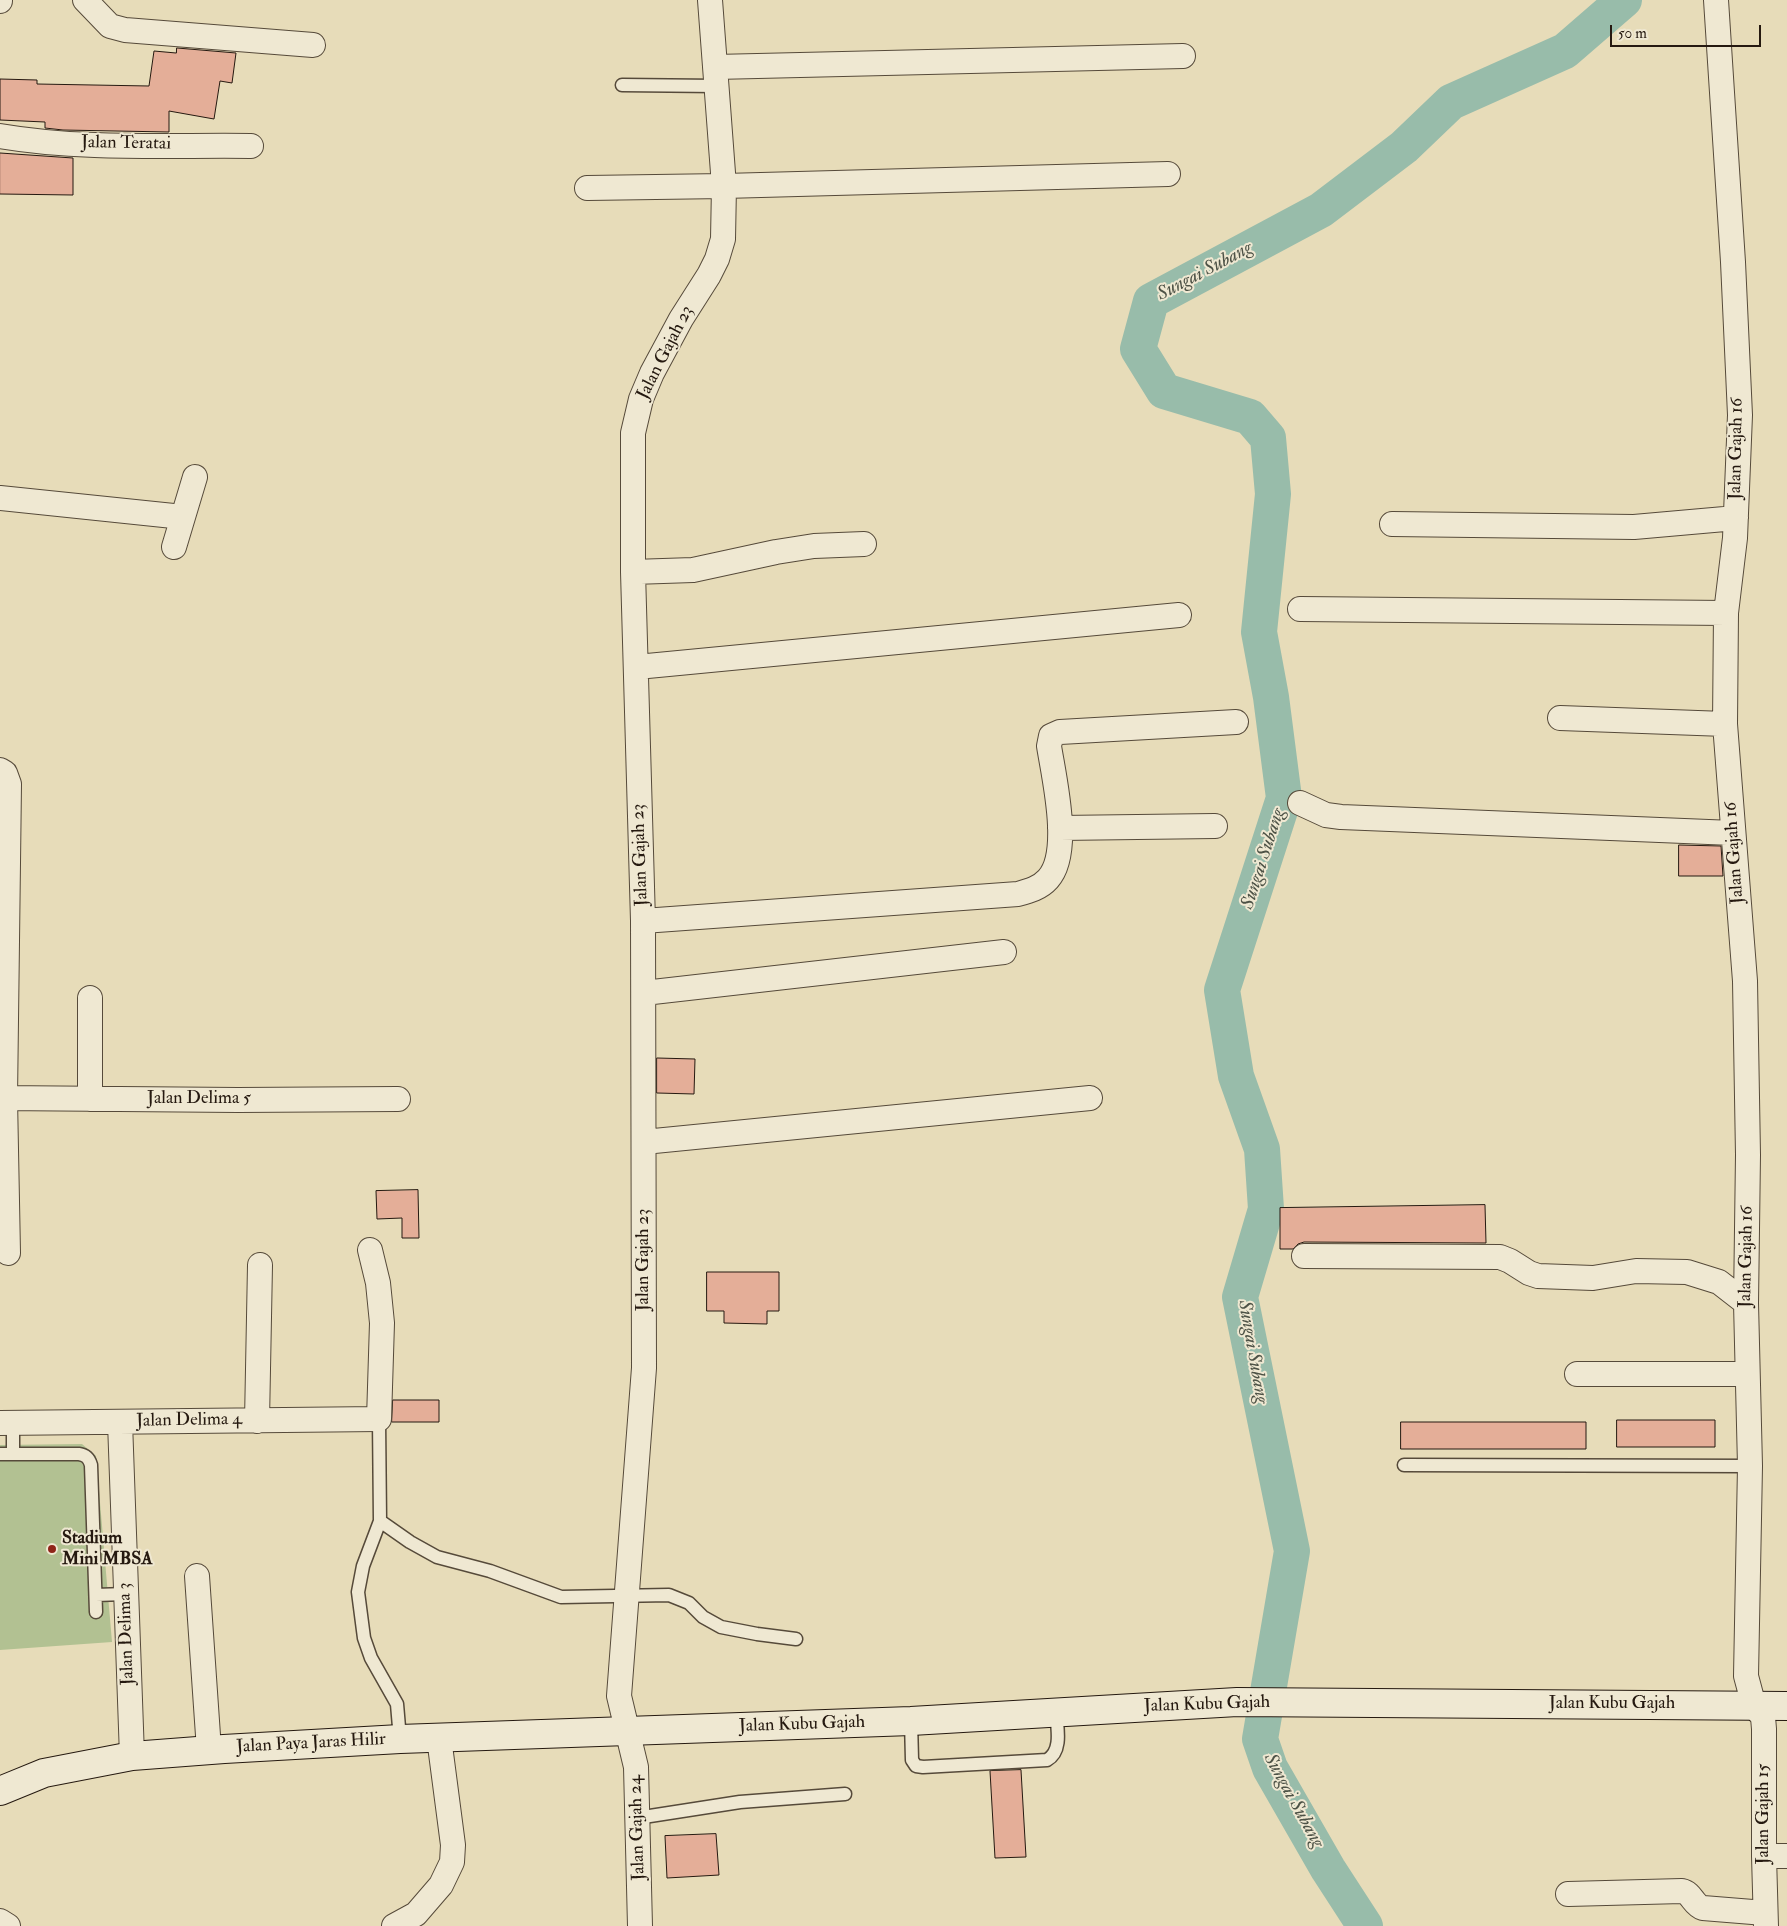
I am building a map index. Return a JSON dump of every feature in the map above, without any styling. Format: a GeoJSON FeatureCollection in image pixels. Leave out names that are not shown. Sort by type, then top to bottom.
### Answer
{"type":"FeatureCollection","features":[{"type":"Feature","properties":{"kind":"street"},"geometry":{"type":"LineString","coordinates":[[85,0],[110,26],[124,30],[313,45]]}},
{"type":"Feature","properties":{"kind":"street","name":"Jalan Gajah 23"},"geometry":{"type":"LineString","coordinates":[[627,1731],[618,1696],[628,1595],[644,1368],[644,993],[637,667],[633,572],[633,432],[641,399],[652,373],[681,319],[717,259],[723,239],[724,186],[710,0]]}},
{"type":"Feature","properties":{"kind":"street","name":"Jalan Gajah 16"},"geometry":{"type":"LineString","coordinates":[[1716,0],[1740,415],[1735,538],[1726,613],[1725,724],[1745,981],[1748,1155],[1746,1303],[1750,1466],[1746,1676],[1754,1706]]}},
{"type":"Feature","properties":{"kind":"street"},"geometry":{"type":"LineString","coordinates":[[716,77],[1183,56]]}},
{"type":"Feature","properties":{"kind":"street","name":"Jalan Teratai"},"geometry":{"type":"LineString","coordinates":[[0,136],[24,140],[79,144],[252,146]]}},
{"type":"Feature","properties":{"kind":"street"},"geometry":{"type":"LineString","coordinates":[[587,188],[1168,174]]}},
{"type":"Feature","properties":{"kind":"street"},"geometry":{"type":"LineString","coordinates":[[174,547],[195,477]]}},
{"type":"Feature","properties":{"kind":"street"},"geometry":{"type":"LineString","coordinates":[[0,498],[183,517]]}},
{"type":"Feature","properties":{"kind":"street"},"geometry":{"type":"LineString","coordinates":[[1392,524],[1634,527],[1736,518]]}},
{"type":"Feature","properties":{"kind":"street"},"geometry":{"type":"LineString","coordinates":[[633,572],[694,570],[776,552],[814,546],[864,544]]}},
{"type":"Feature","properties":{"kind":"street"},"geometry":{"type":"LineString","coordinates":[[1300,609],[1726,613]]}},
{"type":"Feature","properties":{"kind":"street"},"geometry":{"type":"LineString","coordinates":[[637,667],[1179,615]]}},
{"type":"Feature","properties":{"kind":"street"},"geometry":{"type":"LineString","coordinates":[[1560,718],[1725,724]]}},
{"type":"Feature","properties":{"kind":"street"},"geometry":{"type":"LineString","coordinates":[[643,921],[1018,894],[1035,889],[1049,878],[1058,862],[1060,828],[1049,746],[1049,741],[1056,733],[1236,722]]}},
{"type":"Feature","properties":{"kind":"street"},"geometry":{"type":"LineString","coordinates":[[0,770],[5,773],[9,784],[2,1098],[8,1253]]}},
{"type":"Feature","properties":{"kind":"street"},"geometry":{"type":"LineString","coordinates":[[1300,803],[1326,815],[1341,817],[1733,833]]}},
{"type":"Feature","properties":{"kind":"street"},"geometry":{"type":"LineString","coordinates":[[1060,828],[1215,826]]}},
{"type":"Feature","properties":{"kind":"street"},"geometry":{"type":"LineString","coordinates":[[644,993],[1004,952]]}},
{"type":"Feature","properties":{"kind":"street"},"geometry":{"type":"LineString","coordinates":[[90,998],[90,1099]]}},
{"type":"Feature","properties":{"kind":"street","name":"Jalan Delima 5"},"geometry":{"type":"LineString","coordinates":[[2,1098],[398,1099]]}},
{"type":"Feature","properties":{"kind":"street"},"geometry":{"type":"LineString","coordinates":[[644,1142],[1090,1098]]}},
{"type":"Feature","properties":{"kind":"street"},"geometry":{"type":"LineString","coordinates":[[370,1250],[378,1283],[382,1323],[379,1419]]}},
{"type":"Feature","properties":{"kind":"street"},"geometry":{"type":"LineString","coordinates":[[1304,1256],[1500,1257],[1510,1261],[1529,1274],[1538,1276],[1593,1278],[1636,1271],[1686,1272],[1720,1282],[1746,1303]]}},
{"type":"Feature","properties":{"kind":"street"},"geometry":{"type":"LineString","coordinates":[[257,1420],[260,1265]]}},
{"type":"Feature","properties":{"kind":"street"},"geometry":{"type":"LineString","coordinates":[[1577,1374],[1747,1374]]}},
{"type":"Feature","properties":{"kind":"street","name":"Jalan Delima 4"},"geometry":{"type":"LineString","coordinates":[[7,1423],[379,1419]]}},
{"type":"Feature","properties":{"kind":"street","name":"Jalan Delima 3"},"geometry":{"type":"LineString","coordinates":[[120,1422],[132,1756]]}},
{"type":"Feature","properties":{"kind":"street"},"geometry":{"type":"LineString","coordinates":[[197,1576],[210,1750]]}},
{"type":"Feature","properties":{"kind":"street","name":"Jalan Kubu Gajah"},"geometry":{"type":"LineString","coordinates":[[627,1731],[911,1720],[1236,1702],[1787,1706]]}},
{"type":"Feature","properties":{"kind":"street","name":"Jalan Gajah 15"},"geometry":{"type":"LineString","coordinates":[[1754,1706],[1763,1717],[1764,1729],[1766,1920]]}},
{"type":"Feature","properties":{"kind":"street","name":"Jalan Paya Jaras Hilir"},"geometry":{"type":"LineString","coordinates":[[0,1791],[44,1773],[132,1756],[400,1739],[627,1731]]}},
{"type":"Feature","properties":{"kind":"street","name":"Jalan Gajah 24"},"geometry":{"type":"LineString","coordinates":[[627,1731],[636,1767],[640,1926]]}},
{"type":"Feature","properties":{"kind":"street"},"geometry":{"type":"LineString","coordinates":[[394,1926],[414,1920],[441,1885],[452,1862],[453,1844],[439,1738]]}},
{"type":"Feature","properties":{"kind":"street"},"geometry":{"type":"LineString","coordinates":[[1764,1856],[1787,1856]]}},
{"type":"Feature","properties":{"kind":"street"},"geometry":{"type":"LineString","coordinates":[[1568,1894],[1682,1891],[1690,1895],[1700,1907],[1766,1920]]}},
{"type":"Feature","properties":{"kind":"street"},"geometry":{"type":"LineString","coordinates":[[0,1921],[8,1926]]}},
{"type":"Feature","properties":{"kind":"lane"},"geometry":{"type":"LineString","coordinates":[[622,85],[716,77]]}},
{"type":"Feature","properties":{"kind":"lane"},"geometry":{"type":"LineString","coordinates":[[379,1419],[380,1521],[363,1566],[358,1592],[364,1638],[371,1658],[397,1704],[400,1739]]}},
{"type":"Feature","properties":{"kind":"lane"},"geometry":{"type":"LineString","coordinates":[[7,1423],[6,1454],[78,1454],[84,1455],[89,1459],[91,1465],[96,1612]]}},
{"type":"Feature","properties":{"kind":"lane"},"geometry":{"type":"LineString","coordinates":[[1404,1465],[1750,1466]]}},
{"type":"Feature","properties":{"kind":"lane"},"geometry":{"type":"LineString","coordinates":[[380,1521],[410,1542],[437,1557],[490,1571],[562,1597],[669,1595],[689,1603],[703,1617],[721,1627],[796,1639]]}},
{"type":"Feature","properties":{"kind":"lane"},"geometry":{"type":"LineString","coordinates":[[96,1595],[125,1594]]}},
{"type":"Feature","properties":{"kind":"lane"},"geometry":{"type":"LineString","coordinates":[[911,1720],[912,1760],[916,1766],[923,1767],[1047,1760],[1053,1757],[1057,1751],[1056,1712]]}},
{"type":"Feature","properties":{"kind":"lane"},"geometry":{"type":"LineString","coordinates":[[637,1818],[740,1802],[845,1794]]}},
{"type":"Feature","properties":{"kind":"green space","name":"Stadium Mini MBSA"},"geometry":{"type":"Polygon","coordinates":[[[82,1444],[96,1456],[112,1642],[0,1650],[0,1445],[82,1444]]]}},
{"type":"Feature","properties":{"kind":"building"},"geometry":{"type":"Polygon","coordinates":[[[177,48],[236,53],[232,83],[220,81],[214,119],[169,111],[169,132],[63,130],[45,128],[45,122],[0,120],[0,79],[37,80],[37,84],[149,86],[154,51],[176,53],[177,48]]]}},
{"type":"Feature","properties":{"kind":"building"},"geometry":{"type":"Polygon","coordinates":[[[0,153],[73,158],[73,195],[0,194],[0,153]]]}},
{"type":"Feature","properties":{"kind":"building"},"geometry":{"type":"Polygon","coordinates":[[[1679,845],[1721,846],[1723,876],[1679,876],[1679,845]]]}},
{"type":"Feature","properties":{"kind":"building"},"geometry":{"type":"Polygon","coordinates":[[[657,1058],[695,1059],[694,1094],[657,1093],[657,1058]]]}},
{"type":"Feature","properties":{"kind":"building"},"geometry":{"type":"Polygon","coordinates":[[[418,1190],[419,1238],[402,1238],[402,1218],[377,1219],[376,1191],[418,1190]]]}},
{"type":"Feature","properties":{"kind":"building"},"geometry":{"type":"Polygon","coordinates":[[[1485,1205],[1486,1243],[1304,1242],[1298,1244],[1293,1249],[1280,1249],[1280,1208],[1485,1205]]]}},
{"type":"Feature","properties":{"kind":"building"},"geometry":{"type":"Polygon","coordinates":[[[707,1272],[779,1272],[779,1311],[767,1311],[767,1324],[724,1323],[724,1311],[707,1311],[707,1272]]]}},
{"type":"Feature","properties":{"kind":"building"},"geometry":{"type":"Polygon","coordinates":[[[393,1400],[439,1400],[439,1422],[392,1422],[393,1400]]]}},
{"type":"Feature","properties":{"kind":"building"},"geometry":{"type":"Polygon","coordinates":[[[1617,1420],[1715,1420],[1715,1447],[1617,1447],[1617,1420]]]}},
{"type":"Feature","properties":{"kind":"building"},"geometry":{"type":"Polygon","coordinates":[[[1401,1422],[1586,1422],[1586,1449],[1401,1449],[1401,1422]]]}},
{"type":"Feature","properties":{"kind":"building"},"geometry":{"type":"Polygon","coordinates":[[[1021,1770],[1026,1857],[995,1858],[990,1771],[1021,1770]]]}},
{"type":"Feature","properties":{"kind":"building"},"geometry":{"type":"Polygon","coordinates":[[[716,1834],[719,1875],[667,1878],[665,1836],[716,1834]]]}},
{"type":"Feature","properties":{"kind":"waterway","name":"Sungai Subang"},"geometry":{"type":"LineString","coordinates":[[1365,1926],[1328,1869],[1270,1768],[1260,1739],[1292,1551],[1240,1297],[1266,1209],[1262,1149],[1236,1076],[1222,990],[1284,798],[1271,697],[1259,632],[1273,494],[1268,438],[1250,417],[1164,391],[1138,349],[1151,301],[1321,210],[1404,147],[1451,102],[1565,51],[1624,0]]}},
{"type":"Feature","properties":{"kind":"place","name":"Stadium Mini MBSA"},"geometry":{"type":"Point","coordinates":[52,1549]}}]}
